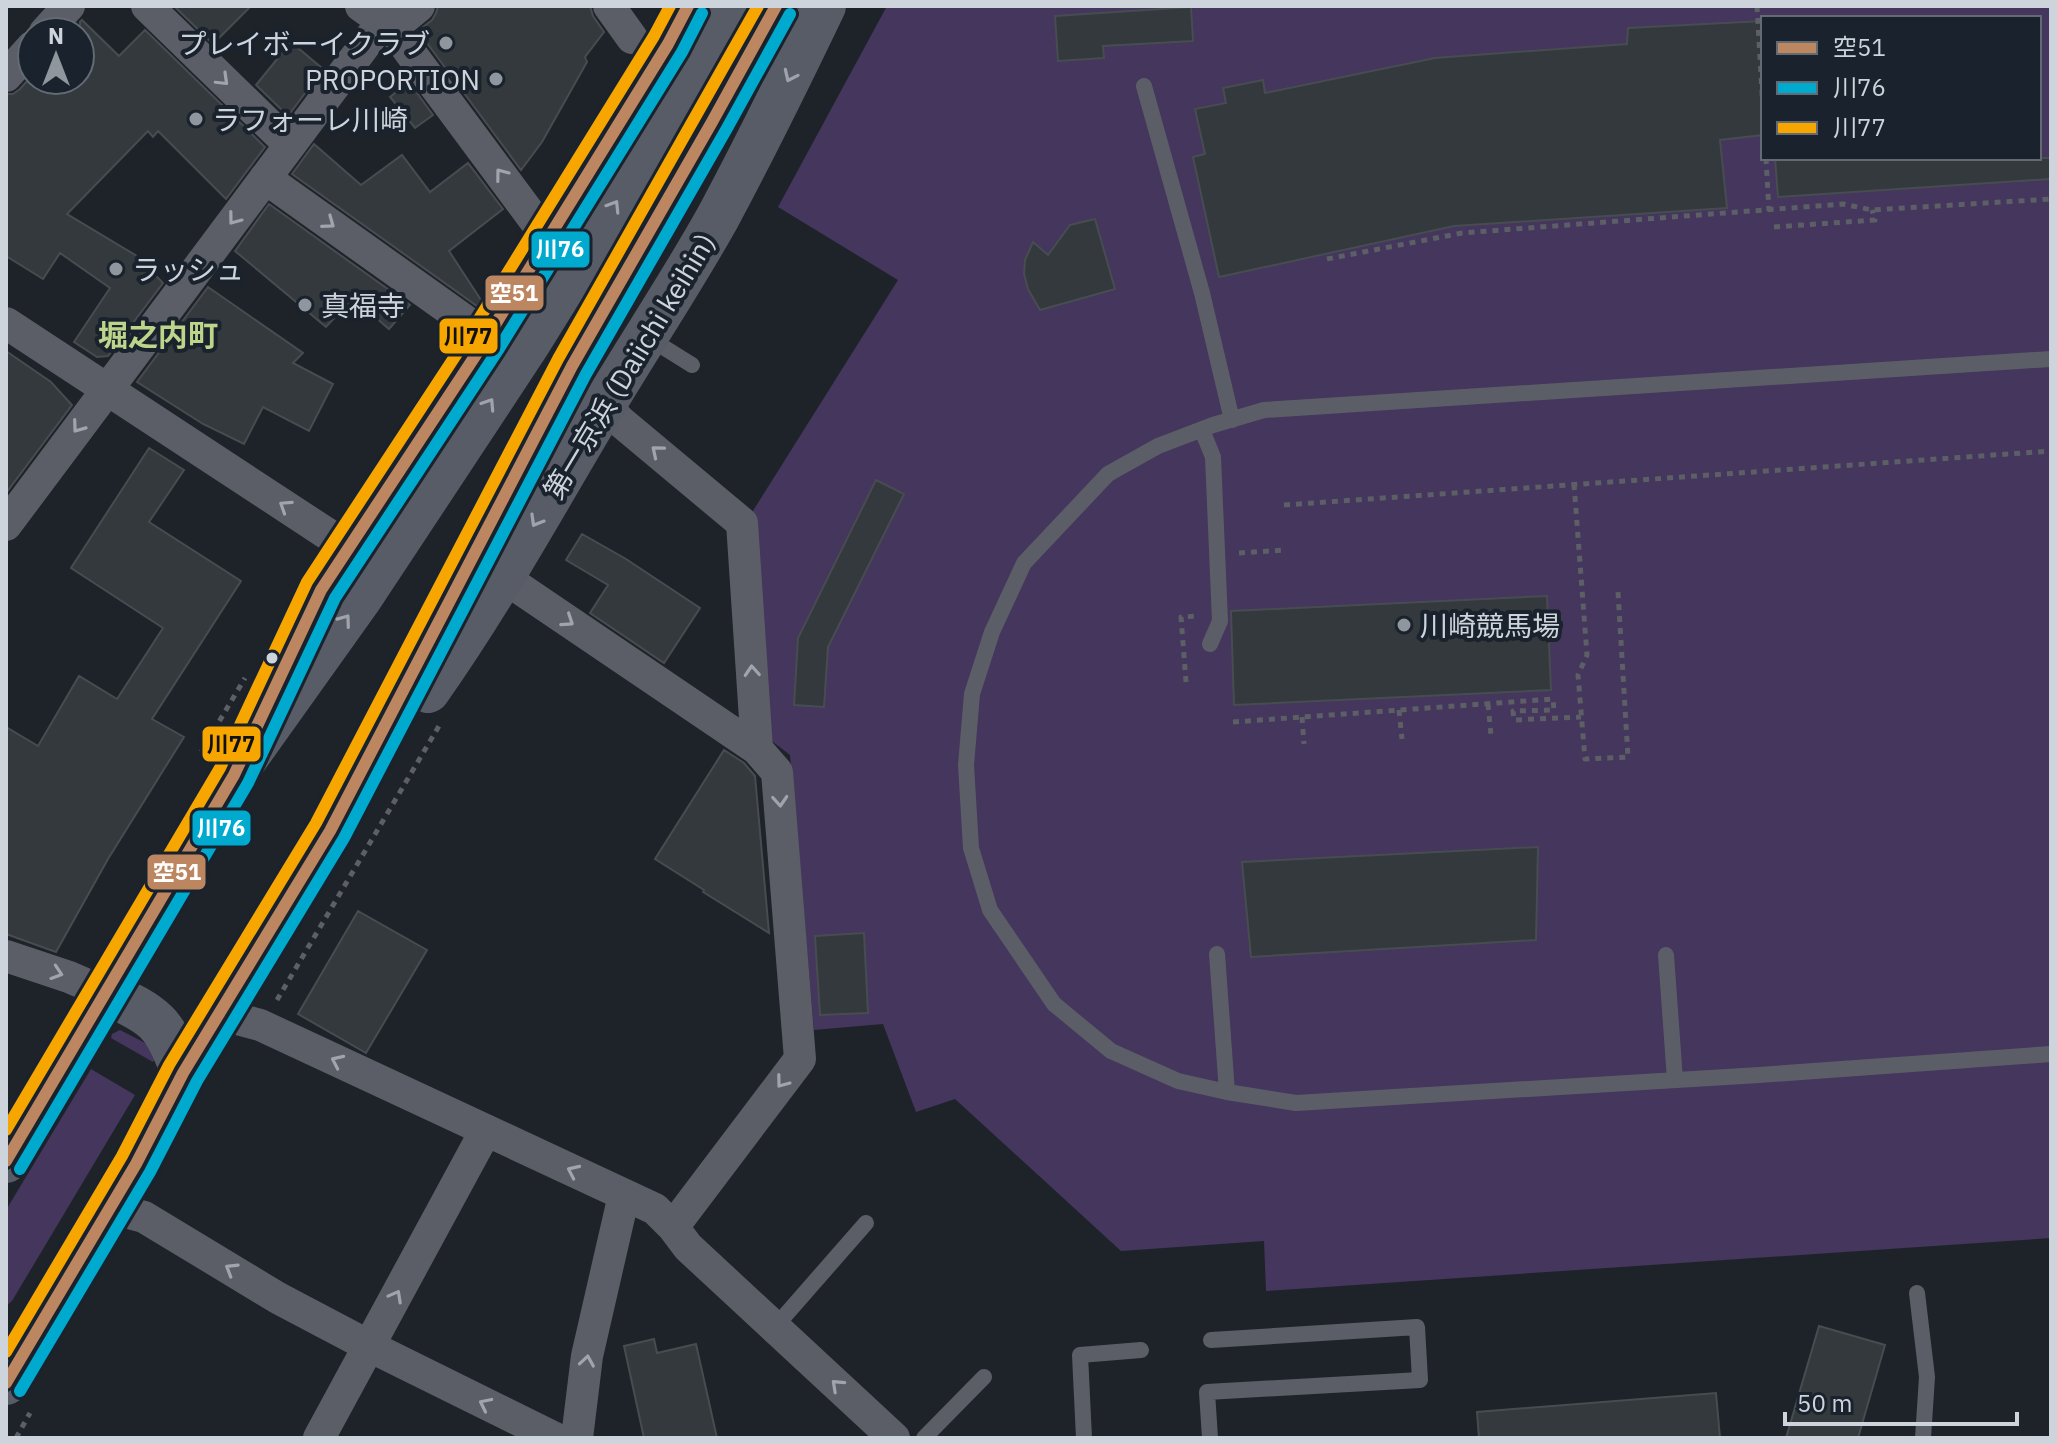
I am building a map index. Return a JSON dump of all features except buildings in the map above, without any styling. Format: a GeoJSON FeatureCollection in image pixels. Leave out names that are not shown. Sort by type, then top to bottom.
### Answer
{"type":"FeatureCollection","features":[{"type":"Feature","properties":{"kind":"highway"},"geometry":{"type":"LineString","coordinates":[[6,1161],[234,775],[321,590],[485,341],[668,44],[688,6]]}},
{"type":"Feature","properties":{"kind":"highway"},"geometry":{"type":"LineString","coordinates":[[6,1383],[111,1208],[183,1073],[330,831],[572,366],[710,84],[731,6]]}},
{"type":"Feature","properties":{"kind":"highway"},"geometry":{"type":"LineString","coordinates":[[234,775],[361,597],[528,344],[710,84],[776,6]]}},
{"type":"Feature","properties":{"kind":"highway","name":"第一京浜 (Daiichi keihin)"},"geometry":{"type":"LineString","coordinates":[[330,831],[466,636],[503,577],[717,219],[824,6]]}},
{"type":"Feature","properties":{"kind":"highway"},"geometry":{"type":"LineString","coordinates":[[131,951],[137,972],[150,987],[175,1002],[219,1014]]}},
{"type":"Feature","properties":{"kind":"highway"},"geometry":{"type":"LineString","coordinates":[[106,993],[158,1023],[183,1073]]}},
{"type":"Feature","properties":{"kind":"highway"},"geometry":{"type":"LineString","coordinates":[[6,1329],[55,1301]]}},
{"type":"Feature","properties":{"kind":"street"},"geometry":{"type":"LineString","coordinates":[[147,6],[290,145]]}},
{"type":"Feature","properties":{"kind":"street"},"geometry":{"type":"LineString","coordinates":[[6,525],[290,145],[378,19],[419,6]]}},
{"type":"Feature","properties":{"kind":"street"},"geometry":{"type":"LineString","coordinates":[[609,6],[632,38]]}},
{"type":"Feature","properties":{"kind":"street"},"geometry":{"type":"LineString","coordinates":[[378,19],[547,237]]}},
{"type":"Feature","properties":{"kind":"street"},"geometry":{"type":"LineString","coordinates":[[265,178],[467,322],[485,341]]}},
{"type":"Feature","properties":{"kind":"street"},"geometry":{"type":"LineString","coordinates":[[6,323],[351,547]]}},
{"type":"Feature","properties":{"kind":"street"},"geometry":{"type":"LineString","coordinates":[[604,405],[742,523],[757,749]]}},
{"type":"Feature","properties":{"kind":"street"},"geometry":{"type":"LineString","coordinates":[[503,577],[757,749],[777,772],[800,1059],[716,1183],[673,1227]]}},
{"type":"Feature","properties":{"kind":"street"},"geometry":{"type":"LineString","coordinates":[[6,956],[106,993]]}},
{"type":"Feature","properties":{"kind":"street"},"geometry":{"type":"LineString","coordinates":[[219,1014],[260,1025],[655,1209],[688,1247],[894,1438]]}},
{"type":"Feature","properties":{"kind":"street"},"geometry":{"type":"LineString","coordinates":[[319,1438],[486,1130]]}},
{"type":"Feature","properties":{"kind":"street"},"geometry":{"type":"LineString","coordinates":[[577,1438],[587,1356],[624,1195]]}},
{"type":"Feature","properties":{"kind":"street"},"geometry":{"type":"LineString","coordinates":[[111,1208],[144,1217],[276,1302],[555,1438]]}},
{"type":"Feature","properties":{"kind":"lane"},"geometry":{"type":"LineString","coordinates":[[1144,86],[1202,293],[1232,420]]}},
{"type":"Feature","properties":{"kind":"lane"},"geometry":{"type":"LineString","coordinates":[[645,336],[692,365]]}},
{"type":"Feature","properties":{"kind":"lane"},"geometry":{"type":"LineString","coordinates":[[2051,359],[1264,410],[1158,446],[1108,474],[1024,563],[992,632],[972,694],[966,765],[971,848],[990,910],[1054,1004],[1111,1051],[1178,1081],[1296,1103],[2051,1054]]}},
{"type":"Feature","properties":{"kind":"lane"},"geometry":{"type":"LineString","coordinates":[[1202,430],[1213,457],[1220,621],[1210,644]]}},
{"type":"Feature","properties":{"kind":"lane"},"geometry":{"type":"LineString","coordinates":[[1217,954],[1227,1092]]}},
{"type":"Feature","properties":{"kind":"lane"},"geometry":{"type":"LineString","coordinates":[[1666,955],[1675,1080]]}},
{"type":"Feature","properties":{"kind":"lane"},"geometry":{"type":"LineString","coordinates":[[775,1327],[866,1223]]}},
{"type":"Feature","properties":{"kind":"lane"},"geometry":{"type":"LineString","coordinates":[[1917,1293],[1927,1377],[1923,1438]]}},
{"type":"Feature","properties":{"kind":"lane"},"geometry":{"type":"LineString","coordinates":[[1210,1438],[1207,1392],[1420,1380],[1417,1327],[1211,1340]]}},
{"type":"Feature","properties":{"kind":"lane"},"geometry":{"type":"LineString","coordinates":[[1084,1438],[1080,1355],[1141,1350]]}},
{"type":"Feature","properties":{"kind":"lane"},"geometry":{"type":"LineString","coordinates":[[924,1438],[984,1377]]}},
{"type":"Feature","properties":{"kind":"path"},"geometry":{"type":"LineString","coordinates":[[1757,6],[1761,75]]}},
{"type":"Feature","properties":{"kind":"path"},"geometry":{"type":"LineString","coordinates":[[1766,160],[1769,211]]}},
{"type":"Feature","properties":{"kind":"path"},"geometry":{"type":"LineString","coordinates":[[1327,259],[1462,233],[1843,204],[1872,210],[2051,199]]}},
{"type":"Feature","properties":{"kind":"path"},"geometry":{"type":"LineString","coordinates":[[1774,227],[1875,220],[1872,210]]}},
{"type":"Feature","properties":{"kind":"path"},"geometry":{"type":"LineString","coordinates":[[1284,505],[2051,451]]}},
{"type":"Feature","properties":{"kind":"path"},"geometry":{"type":"LineString","coordinates":[[1574,484],[1587,655],[1578,675],[1585,759],[1628,757],[1618,592]]}},
{"type":"Feature","properties":{"kind":"path"},"geometry":{"type":"LineString","coordinates":[[1233,722],[1553,699],[1554,710],[1513,711],[1514,720],[1581,717]]}},
{"type":"Feature","properties":{"kind":"path"},"geometry":{"type":"LineString","coordinates":[[1488,704],[1491,735]]}},
{"type":"Feature","properties":{"kind":"path"},"geometry":{"type":"LineString","coordinates":[[1399,710],[1402,739]]}},
{"type":"Feature","properties":{"kind":"path"},"geometry":{"type":"LineString","coordinates":[[271,1011],[446,716]]}},
{"type":"Feature","properties":{"kind":"path"},"geometry":{"type":"LineString","coordinates":[[1302,717],[1304,744]]}},
{"type":"Feature","properties":{"kind":"shaded area","name":"川崎競馬場"},"geometry":{"type":"Polygon","coordinates":[[[887,6],[2051,6],[2051,1238],[1266,1291],[1264,1241],[1121,1251],[955,1099],[916,1112],[883,1024],[814,1030],[790,755],[764,735],[751,514],[898,280],[778,207],[887,6]]]}},
{"type":"Feature","properties":{"kind":"shaded area"},"geometry":{"type":"Polygon","coordinates":[[[120,1030],[155,1048],[158,1054],[153,1062],[111,1038],[120,1030]]]}},
{"type":"Feature","properties":{"kind":"shaded area"},"geometry":{"type":"Polygon","coordinates":[[[91,1069],[135,1095],[12,1301],[6,1306],[6,1210],[91,1069]]]}},
{"type":"Feature","properties":{"kind":"transit line","name":"川77"},"geometry":{"type":"LineString","coordinates":[[6,1130],[220,768],[307,582],[471,332],[670,6]]}},
{"type":"Feature","properties":{"kind":"transit line","name":"空51"},"geometry":{"type":"LineString","coordinates":[[6,1161],[234,775],[321,590],[485,341],[668,44],[688,6]]}},
{"type":"Feature","properties":{"kind":"transit line","name":"川77"},"geometry":{"type":"LineString","coordinates":[[6,1352],[122,1156],[169,1065],[316,823],[558,359],[758,6]]}},
{"type":"Feature","properties":{"kind":"transit line","name":"空51"},"geometry":{"type":"LineString","coordinates":[[6,1383],[136,1164],[183,1073],[330,831],[572,366],[776,6]]}},
{"type":"Feature","properties":{"kind":"transit line","name":"川76"},"geometry":{"type":"LineString","coordinates":[[20,1169],[248,783],[335,598],[498,350],[682,52],[702,13]]}},
{"type":"Feature","properties":{"kind":"transit line","name":"川76"},"geometry":{"type":"LineString","coordinates":[[20,1391],[150,1172],[197,1081],[344,838],[586,374],[790,14]]}},
{"type":"Feature","properties":{"kind":"place","name":"プレイボーイクラブ"},"geometry":{"type":"Point","coordinates":[446,43]}},
{"type":"Feature","properties":{"kind":"place","name":"PROPORTION"},"geometry":{"type":"Point","coordinates":[496,79]}},
{"type":"Feature","properties":{"kind":"place","name":"ラフォーレ川崎"},"geometry":{"type":"Point","coordinates":[196,119]}},
{"type":"Feature","properties":{"kind":"place","name":"ラッシュ"},"geometry":{"type":"Point","coordinates":[116,269]}},
{"type":"Feature","properties":{"kind":"place","name":"真福寺"},"geometry":{"type":"Point","coordinates":[305,305]}},
{"type":"Feature","properties":{"kind":"place","name":"川崎競馬場"},"geometry":{"type":"Point","coordinates":[1404,625]}},
{"type":"Feature","properties":{"kind":"district","name":"堀之内町"},"geometry":{"type":"Point","coordinates":[158,334]}}]}
